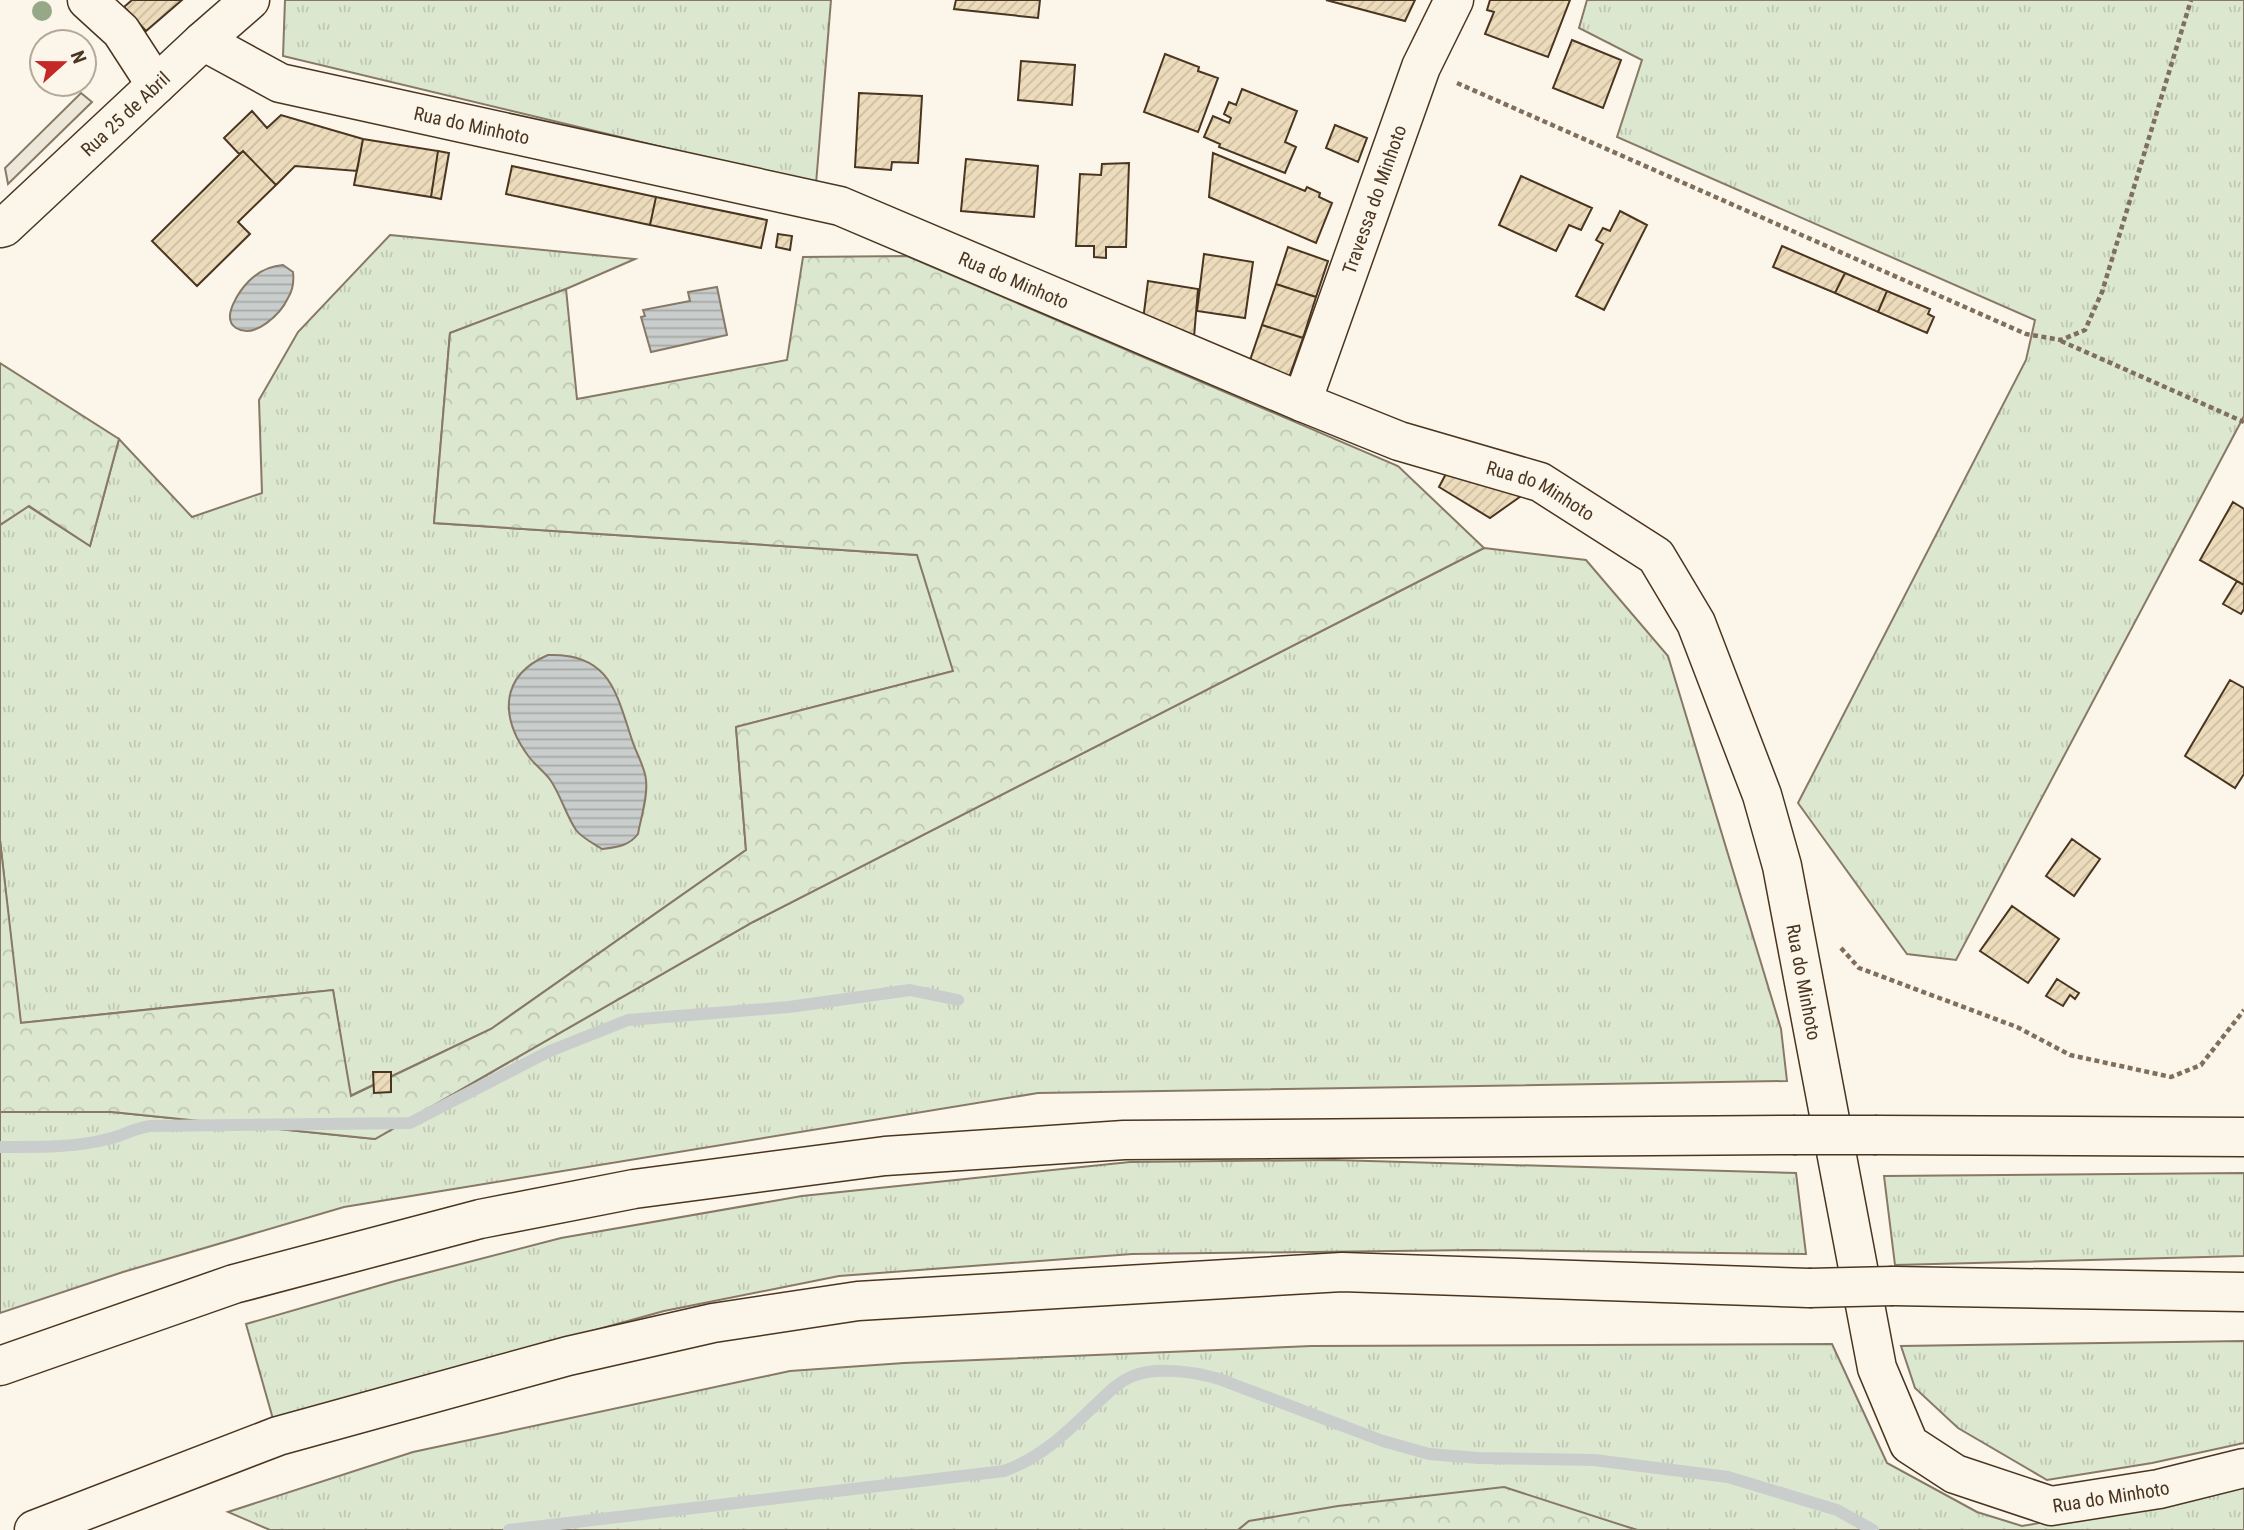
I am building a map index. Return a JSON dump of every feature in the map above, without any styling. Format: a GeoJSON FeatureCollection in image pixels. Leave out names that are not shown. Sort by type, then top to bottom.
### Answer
{"type":"FeatureCollection","features":[{"type":"Feature","properties":{"kind":"main road"},"geometry":{"type":"LineString","coordinates":[[87,0],[121,31],[156,85]]}},
{"type":"Feature","properties":{"kind":"main road","name":"Rua 25 de Abril"},"geometry":{"type":"LineString","coordinates":[[0,228],[250,0]]}},
{"type":"Feature","properties":{"kind":"main road","name":"Travessa do Minhoto"},"geometry":{"type":"LineString","coordinates":[[1302,402],[1421,67],[1454,0]]}},
{"type":"Feature","properties":{"kind":"main road","name":"Rua do Minhoto"},"geometry":{"type":"LineString","coordinates":[[203,41],[280,83],[840,206],[1399,441],[1540,482],[1656,556],[1696,623],[1762,795],[1782,866],[1877,1368],[1909,1444],[1955,1474],[2051,1506],[2159,1489],[2244,1468]]}},
{"type":"Feature","properties":{"kind":"main road"},"geometry":{"type":"LineString","coordinates":[[0,1366],[234,1283],[480,1219],[634,1189],[885,1156],[1124,1140],[1793,1135],[2244,1137]]}},
{"type":"Feature","properties":{"kind":"main road"},"geometry":{"type":"LineString","coordinates":[[34,1530],[278,1436],[568,1356],[712,1323],[858,1301],[1342,1272],[1809,1288],[1894,1286],[2244,1292]]}},
{"type":"Feature","properties":{"kind":"path"},"geometry":{"type":"LineString","coordinates":[[2061,340],[2085,330],[2102,292],[2191,0]]}},
{"type":"Feature","properties":{"kind":"path"},"geometry":{"type":"LineString","coordinates":[[1421,67],[2026,334],[2061,340],[2244,422]]}},
{"type":"Feature","properties":{"kind":"path"},"geometry":{"type":"LineString","coordinates":[[1835,940],[1859,968],[2017,1027],[2070,1055],[2171,1077],[2201,1065],[2244,1010]]}},
{"type":"Feature","properties":{"kind":"green space"},"geometry":{"type":"Polygon","coordinates":[[[285,0],[831,0],[816,184],[283,56],[285,0]]]}},
{"type":"Feature","properties":{"kind":"green space"},"geometry":{"type":"Polygon","coordinates":[[[1587,0],[2244,0],[2244,416],[1956,960],[1907,954],[1798,803],[2026,360],[2035,320],[1617,137],[1642,60],[1579,28],[1587,0]]]}},
{"type":"Feature","properties":{"kind":"green space"},"geometry":{"type":"Polygon","coordinates":[[[390,235],[635,259],[566,289],[450,333],[434,523],[918,555],[954,671],[736,727],[746,850],[491,1029],[350,1096],[333,990],[20,1023],[0,840],[0,525],[28,506],[90,546],[119,439],[192,517],[262,493],[259,400],[298,332],[390,235]]]}},
{"type":"Feature","properties":{"kind":"green space"},"geometry":{"type":"Polygon","coordinates":[[[907,256],[1398,466],[1484,548],[753,922],[375,1139],[112,1112],[0,1112],[0,840],[21,1023],[333,990],[351,1096],[491,1029],[746,850],[736,727],[953,671],[917,555],[434,523],[450,333],[566,289],[577,399],[787,360],[803,257],[907,256]]]}},
{"type":"Feature","properties":{"kind":"green space"},"geometry":{"type":"Polygon","coordinates":[[[0,363],[119,439],[90,546],[29,506],[0,525],[0,363]]]}},
{"type":"Feature","properties":{"kind":"green space"},"geometry":{"type":"Polygon","coordinates":[[[1484,548],[1586,560],[1668,656],[1781,1029],[1787,1081],[1038,1093],[344,1207],[123,1272],[0,1313],[0,1112],[112,1112],[375,1139],[753,922],[1484,548]]]}},
{"type":"Feature","properties":{"kind":"green space"},"geometry":{"type":"Polygon","coordinates":[[[1334,1160],[1796,1173],[1806,1254],[1475,1250],[1132,1254],[839,1276],[664,1311],[273,1419],[246,1324],[395,1281],[561,1238],[802,1196],[1130,1162],[1334,1160]]]}},
{"type":"Feature","properties":{"kind":"green space"},"geometry":{"type":"Polygon","coordinates":[[[2244,1173],[2244,1256],[1895,1265],[1884,1176],[2244,1173]]]}},
{"type":"Feature","properties":{"kind":"green space"},"geometry":{"type":"Polygon","coordinates":[[[2244,1341],[2244,1443],[2152,1463],[2047,1480],[1958,1428],[1915,1388],[1901,1346],[2244,1341]]]}},
{"type":"Feature","properties":{"kind":"green space"},"geometry":{"type":"Polygon","coordinates":[[[1832,1344],[1887,1463],[1977,1512],[2022,1526],[2244,1487],[2244,1530],[1637,1530],[1613,1523],[1249,1521],[1238,1530],[270,1530],[228,1512],[413,1452],[790,1371],[904,1363],[1311,1346],[1832,1344]]]}},
{"type":"Feature","properties":{"kind":"green space"},"geometry":{"type":"Polygon","coordinates":[[[1504,1487],[1637,1530],[1238,1530],[1249,1521],[1338,1506],[1504,1487]]]}},
{"type":"Feature","properties":{"kind":"shaded area"},"geometry":{"type":"Polygon","coordinates":[[[76,98],[87,98],[92,102],[8,184],[5,168],[76,98]]]}},
{"type":"Feature","properties":{"kind":"shaded area"},"geometry":{"type":"Polygon","coordinates":[[[283,265],[293,272],[292,289],[285,304],[259,328],[243,331],[236,328],[230,318],[233,304],[241,291],[260,272],[283,265]]]}},
{"type":"Feature","properties":{"kind":"shaded area"},"geometry":{"type":"Polygon","coordinates":[[[717,287],[727,335],[651,352],[641,317],[645,316],[643,310],[690,301],[688,292],[717,287]]]}},
{"type":"Feature","properties":{"kind":"shaded area"},"geometry":{"type":"Polygon","coordinates":[[[548,655],[568,656],[597,668],[607,678],[621,706],[644,770],[646,787],[638,834],[618,847],[602,849],[578,833],[551,781],[529,757],[513,728],[509,699],[513,686],[520,674],[548,655]]]}},
{"type":"Feature","properties":{"kind":"building"},"geometry":{"type":"Polygon","coordinates":[[[132,0],[182,0],[146,31],[124,7],[132,0]]]}},
{"type":"Feature","properties":{"kind":"building"},"geometry":{"type":"Polygon","coordinates":[[[956,0],[1040,0],[1038,18],[954,9],[956,0]]]}},
{"type":"Feature","properties":{"kind":"building"},"geometry":{"type":"Polygon","coordinates":[[[1326,0],[1415,0],[1405,21],[1326,0]]]}},
{"type":"Feature","properties":{"kind":"building"},"geometry":{"type":"Polygon","coordinates":[[[1490,0],[1570,0],[1548,57],[1485,34],[1494,12],[1487,10],[1490,0]]]}},
{"type":"Feature","properties":{"kind":"building"},"geometry":{"type":"Polygon","coordinates":[[[1572,40],[1621,60],[1603,108],[1553,88],[1572,40]]]}},
{"type":"Feature","properties":{"kind":"building"},"geometry":{"type":"Polygon","coordinates":[[[1165,54],[1199,67],[1198,71],[1218,78],[1198,132],[1144,112],[1165,54]]]}},
{"type":"Feature","properties":{"kind":"building"},"geometry":{"type":"Polygon","coordinates":[[[1021,61],[1075,65],[1072,105],[1018,100],[1021,61]]]}},
{"type":"Feature","properties":{"kind":"building"},"geometry":{"type":"Polygon","coordinates":[[[1242,89],[1297,111],[1285,142],[1296,147],[1285,173],[1219,147],[1220,144],[1204,137],[1213,116],[1229,123],[1231,118],[1224,114],[1229,102],[1236,105],[1242,89]]]}},
{"type":"Feature","properties":{"kind":"building"},"geometry":{"type":"Polygon","coordinates":[[[859,93],[922,96],[918,163],[892,162],[891,170],[855,167],[859,93]]]}},
{"type":"Feature","properties":{"kind":"building"},"geometry":{"type":"Polygon","coordinates":[[[252,111],[267,128],[281,115],[363,139],[357,171],[295,166],[276,185],[243,151],[239,154],[224,138],[252,111]]]}},
{"type":"Feature","properties":{"kind":"building"},"geometry":{"type":"Polygon","coordinates":[[[1335,125],[1367,138],[1358,162],[1326,148],[1335,125]]]}},
{"type":"Feature","properties":{"kind":"building"},"geometry":{"type":"Polygon","coordinates":[[[363,139],[438,151],[431,197],[354,185],[363,139]]]}},
{"type":"Feature","properties":{"kind":"building"},"geometry":{"type":"Polygon","coordinates":[[[243,151],[276,185],[238,222],[250,234],[197,286],[152,241],[243,151]]]}},
{"type":"Feature","properties":{"kind":"building"},"geometry":{"type":"Polygon","coordinates":[[[438,151],[449,153],[441,199],[431,197],[438,151]]]}},
{"type":"Feature","properties":{"kind":"building"},"geometry":{"type":"Polygon","coordinates":[[[1213,153],[1305,191],[1307,187],[1332,203],[1316,243],[1209,197],[1213,153]]]}},
{"type":"Feature","properties":{"kind":"building"},"geometry":{"type":"Polygon","coordinates":[[[966,159],[1038,166],[1034,217],[961,211],[966,159]]]}},
{"type":"Feature","properties":{"kind":"building"},"geometry":{"type":"Polygon","coordinates":[[[1129,163],[1126,247],[1106,247],[1106,258],[1094,257],[1094,246],[1076,246],[1080,174],[1101,175],[1102,164],[1129,163]]]}},
{"type":"Feature","properties":{"kind":"building"},"geometry":{"type":"Polygon","coordinates":[[[512,166],[656,197],[650,225],[506,194],[512,166]]]}},
{"type":"Feature","properties":{"kind":"building"},"geometry":{"type":"Polygon","coordinates":[[[1521,176],[1592,208],[1581,230],[1569,225],[1556,251],[1499,225],[1521,176]]]}},
{"type":"Feature","properties":{"kind":"building"},"geometry":{"type":"Polygon","coordinates":[[[656,197],[767,220],[761,248],[650,225],[656,197]]]}},
{"type":"Feature","properties":{"kind":"building"},"geometry":{"type":"Polygon","coordinates":[[[1620,211],[1647,225],[1604,310],[1576,296],[1603,244],[1596,240],[1603,228],[1610,231],[1620,211]]]}},
{"type":"Feature","properties":{"kind":"building"},"geometry":{"type":"Polygon","coordinates":[[[778,234],[792,236],[790,250],[776,247],[778,234]]]}},
{"type":"Feature","properties":{"kind":"building"},"geometry":{"type":"Polygon","coordinates":[[[1782,246],[1845,273],[1835,293],[1773,267],[1782,246]]]}},
{"type":"Feature","properties":{"kind":"building"},"geometry":{"type":"Polygon","coordinates":[[[1288,247],[1328,261],[1316,297],[1276,284],[1288,247]]]}},
{"type":"Feature","properties":{"kind":"building"},"geometry":{"type":"Polygon","coordinates":[[[1204,254],[1253,262],[1245,318],[1197,311],[1204,254]]]}},
{"type":"Feature","properties":{"kind":"building"},"geometry":{"type":"Polygon","coordinates":[[[1845,273],[1887,291],[1878,312],[1835,293],[1845,273]]]}},
{"type":"Feature","properties":{"kind":"building"},"geometry":{"type":"Polygon","coordinates":[[[1148,281],[1198,289],[1193,349],[1142,328],[1148,281]]]}},
{"type":"Feature","properties":{"kind":"building"},"geometry":{"type":"Polygon","coordinates":[[[1276,284],[1316,297],[1303,338],[1262,325],[1276,284]]]}},
{"type":"Feature","properties":{"kind":"building"},"geometry":{"type":"Polygon","coordinates":[[[1887,291],[1930,309],[1928,314],[1934,317],[1927,333],[1878,312],[1887,291]]]}},
{"type":"Feature","properties":{"kind":"building"},"geometry":{"type":"Polygon","coordinates":[[[1262,325],[1303,338],[1286,386],[1246,372],[1262,325]]]}},
{"type":"Feature","properties":{"kind":"building"},"geometry":{"type":"Polygon","coordinates":[[[1448,470],[1524,494],[1490,518],[1439,487],[1448,470]]]}},
{"type":"Feature","properties":{"kind":"building"},"geometry":{"type":"Polygon","coordinates":[[[2233,502],[2244,509],[2244,585],[2200,560],[2233,502]]]}},
{"type":"Feature","properties":{"kind":"building"},"geometry":{"type":"Polygon","coordinates":[[[2237,581],[2244,585],[2244,609],[2241,614],[2223,604],[2237,581]]]}},
{"type":"Feature","properties":{"kind":"building"},"geometry":{"type":"Polygon","coordinates":[[[2230,680],[2244,688],[2244,774],[2235,788],[2185,756],[2230,680]]]}},
{"type":"Feature","properties":{"kind":"building"},"geometry":{"type":"Polygon","coordinates":[[[2072,839],[2100,859],[2074,896],[2046,876],[2072,839]]]}},
{"type":"Feature","properties":{"kind":"building"},"geometry":{"type":"Polygon","coordinates":[[[2012,906],[2059,939],[2028,983],[1980,951],[2012,906]]]}},
{"type":"Feature","properties":{"kind":"building"},"geometry":{"type":"Polygon","coordinates":[[[2057,979],[2079,993],[2075,999],[2070,995],[2063,1006],[2046,996],[2057,979]]]}},
{"type":"Feature","properties":{"kind":"building"},"geometry":{"type":"Polygon","coordinates":[[[373,1072],[391,1072],[391,1092],[374,1093],[373,1072]]]}},
{"type":"Feature","properties":{"kind":"waterway"},"geometry":{"type":"LineString","coordinates":[[0,1147],[81,1144],[113,1138],[150,1126],[410,1123],[550,1051],[628,1020],[789,1007],[910,990],[958,1000]]}},
{"type":"Feature","properties":{"kind":"waterway"},"geometry":{"type":"LineString","coordinates":[[509,1530],[1004,1471],[1051,1445],[1122,1382],[1153,1371],[1188,1372],[1219,1379],[1383,1441],[1429,1454],[1478,1458],[1594,1460],[1728,1477],[1837,1510],[1873,1530]]}}]}
